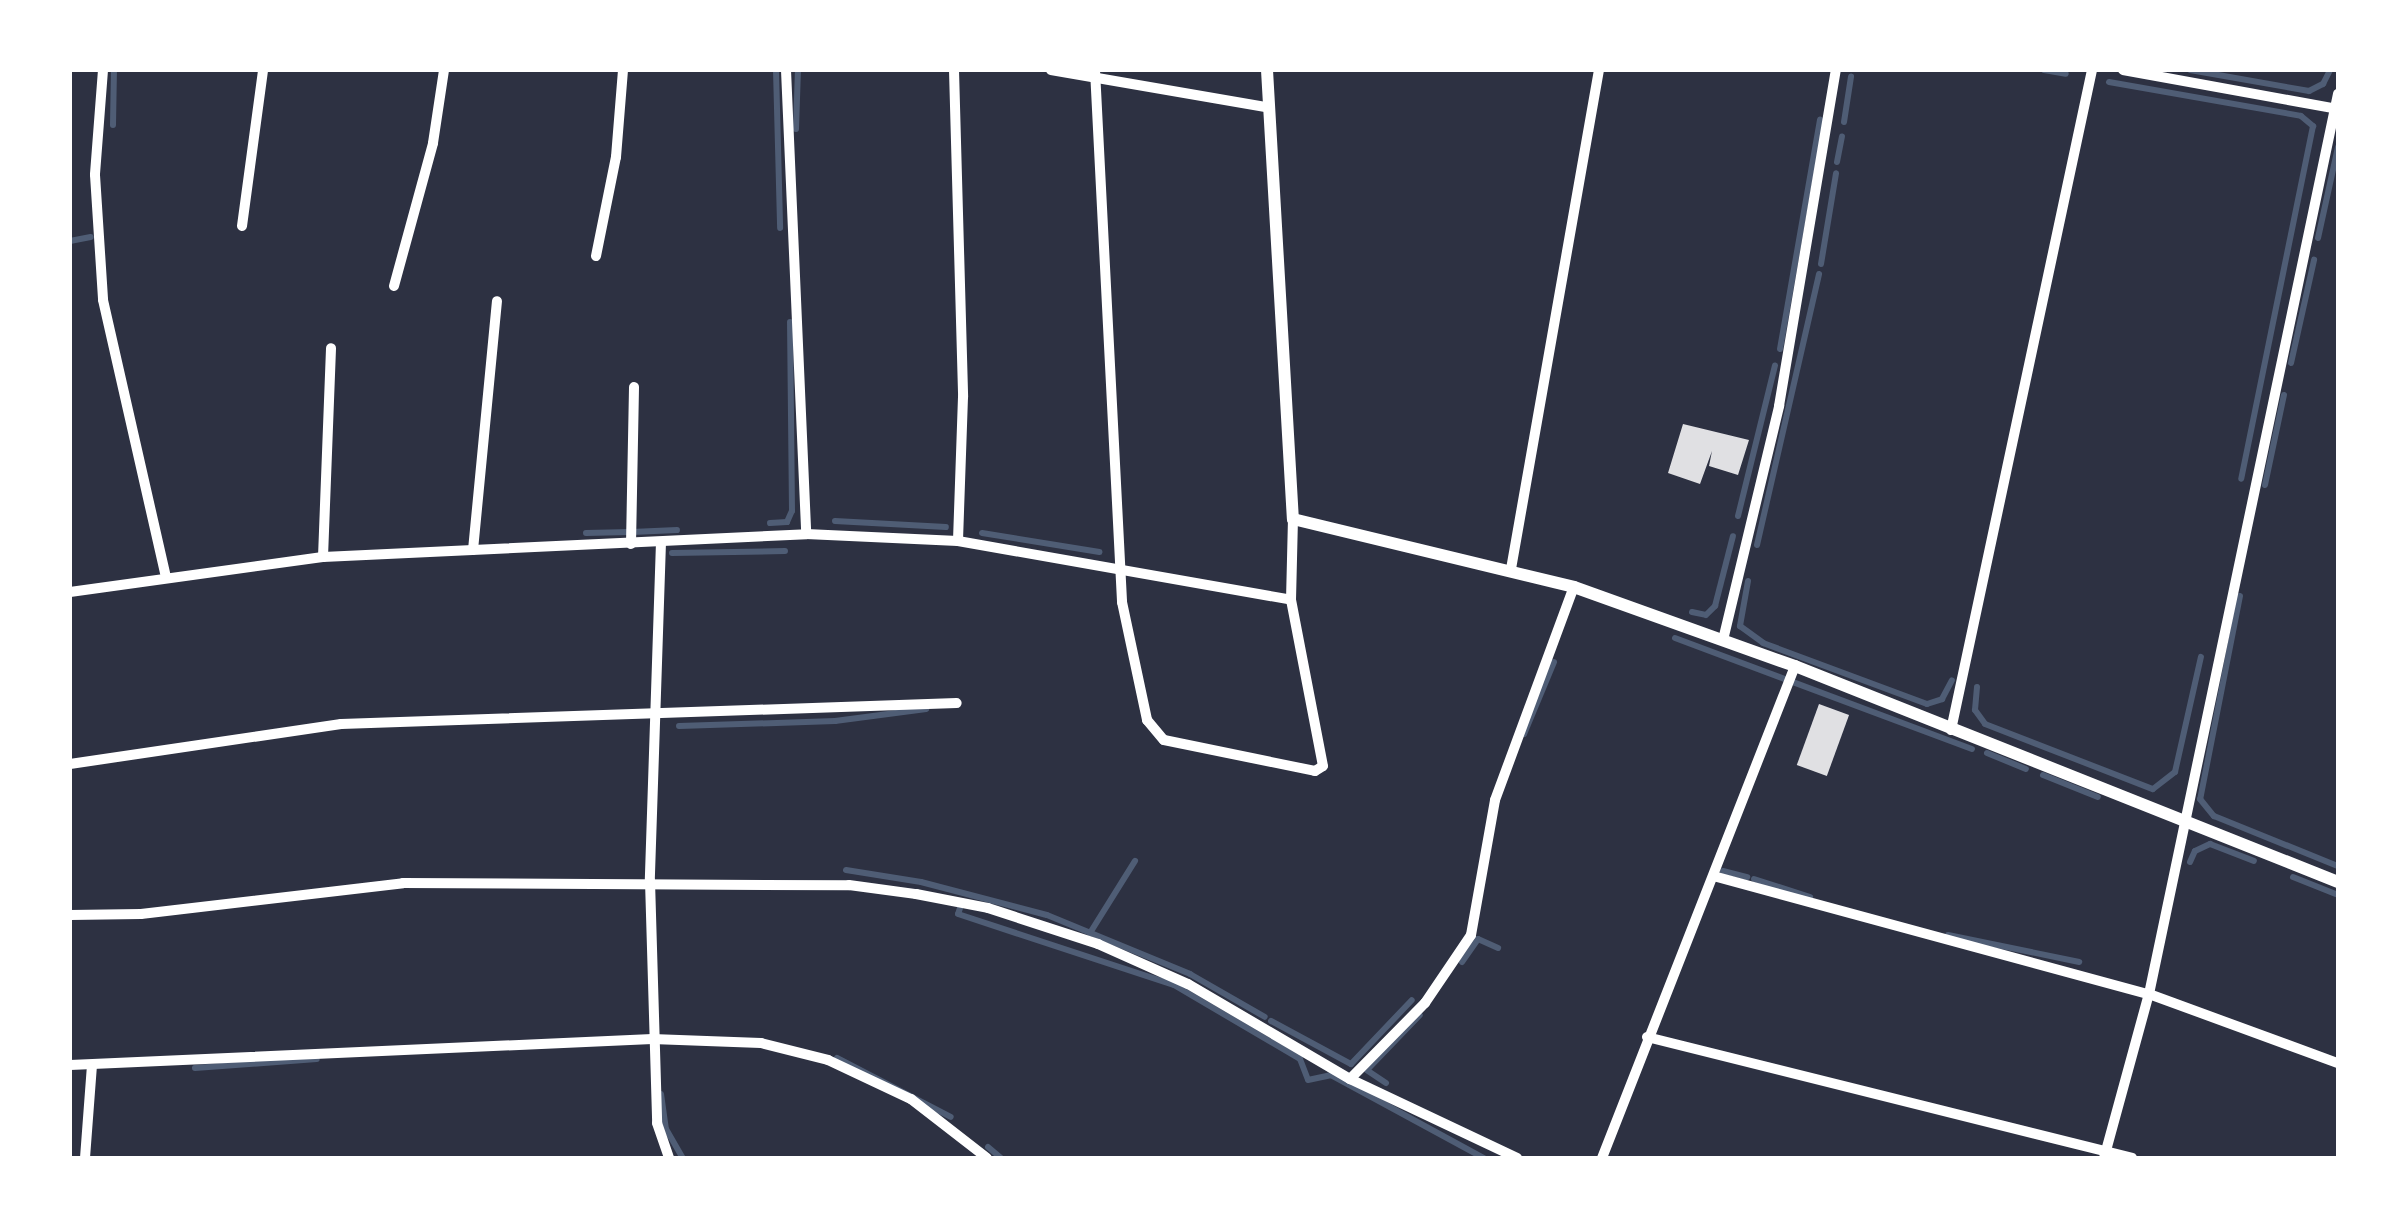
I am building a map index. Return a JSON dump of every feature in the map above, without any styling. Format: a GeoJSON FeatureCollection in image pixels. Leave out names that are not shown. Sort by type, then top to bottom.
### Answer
{"type":"FeatureCollection","features":[{"type":"Feature","properties":{"kind":"street"},"geometry":{"type":"LineString","coordinates":[[103,70],[95,175],[103,300],[166,578]]}},
{"type":"Feature","properties":{"kind":"street"},"geometry":{"type":"LineString","coordinates":[[242,226],[263,70]]}},
{"type":"Feature","properties":{"kind":"street"},"geometry":{"type":"LineString","coordinates":[[394,286],[433,143],[444,70]]}},
{"type":"Feature","properties":{"kind":"street"},"geometry":{"type":"LineString","coordinates":[[596,256],[616,156],[622,70]]}},
{"type":"Feature","properties":{"kind":"street"},"geometry":{"type":"LineString","coordinates":[[786,70],[806,534]]}},
{"type":"Feature","properties":{"kind":"street"},"geometry":{"type":"LineString","coordinates":[[954,70],[963,397],[958,541]]}},
{"type":"Feature","properties":{"kind":"street"},"geometry":{"type":"LineString","coordinates":[[1051,70],[1270,108]]}},
{"type":"Feature","properties":{"kind":"street"},"geometry":{"type":"LineString","coordinates":[[1095,75],[1121,572],[1126,628],[1153,731],[1178,746],[1315,771],[1324,760],[1292,600],[1293,518],[1268,70]]}},
{"type":"Feature","properties":{"kind":"street"},"geometry":{"type":"LineString","coordinates":[[1511,569],[1599,70]]}},
{"type":"Feature","properties":{"kind":"street"},"geometry":{"type":"LineString","coordinates":[[1723,640],[1780,406],[1836,70]]}},
{"type":"Feature","properties":{"kind":"street"},"geometry":{"type":"LineString","coordinates":[[1951,730],[2092,70]]}},
{"type":"Feature","properties":{"kind":"street"},"geometry":{"type":"LineString","coordinates":[[2123,70],[2337,108]]}},
{"type":"Feature","properties":{"kind":"street"},"geometry":{"type":"LineString","coordinates":[[2106,1154],[2149,994],[2338,94]]}},
{"type":"Feature","properties":{"kind":"street"},"geometry":{"type":"LineString","coordinates":[[474,550],[496,301]]}},
{"type":"Feature","properties":{"kind":"street"},"geometry":{"type":"LineString","coordinates":[[323,557],[331,348]]}},
{"type":"Feature","properties":{"kind":"street"},"geometry":{"type":"LineString","coordinates":[[632,544],[634,387]]}},
{"type":"Feature","properties":{"kind":"street"},"geometry":{"type":"LineString","coordinates":[[1293,518],[1574,587],[1794,666],[2338,882]]}},
{"type":"Feature","properties":{"kind":"street"},"geometry":{"type":"LineString","coordinates":[[70,592],[323,557],[806,534],[958,541],[1292,600]]}},
{"type":"Feature","properties":{"kind":"street"},"geometry":{"type":"LineString","coordinates":[[661,542],[650,882],[652,1038],[657,1123],[669,1158]]}},
{"type":"Feature","properties":{"kind":"street"},"geometry":{"type":"LineString","coordinates":[[1350,1079],[1425,1003],[1471,936],[1495,800],[1574,587]]}},
{"type":"Feature","properties":{"kind":"street"},"geometry":{"type":"LineString","coordinates":[[1602,1158],[1647,1037],[1716,878],[1794,666]]}},
{"type":"Feature","properties":{"kind":"street"},"geometry":{"type":"LineString","coordinates":[[70,764],[326,726],[656,710],[958,703]]}},
{"type":"Feature","properties":{"kind":"street"},"geometry":{"type":"LineString","coordinates":[[1716,878],[2149,994],[2338,1064]]}},
{"type":"Feature","properties":{"kind":"street"},"geometry":{"type":"LineString","coordinates":[[70,915],[140,914],[370,885],[650,882],[849,885],[988,908],[1098,944],[1188,984],[1350,1079],[1517,1158]]}},
{"type":"Feature","properties":{"kind":"street"},"geometry":{"type":"LineString","coordinates":[[1647,1037],[2132,1158]]}},
{"type":"Feature","properties":{"kind":"street"},"geometry":{"type":"LineString","coordinates":[[70,1065],[652,1038],[761,1043],[828,1060],[911,1099],[988,1158]]}},
{"type":"Feature","properties":{"kind":"street"},"geometry":{"type":"LineString","coordinates":[[85,1158],[92,1065]]}},
{"type":"Feature","properties":{"kind":"building"},"geometry":{"type":"Polygon","coordinates":[[[1683,424],[1749,440],[1738,475],[1709,466],[1712,451],[1700,484],[1668,473],[1683,424]]]}},
{"type":"Feature","properties":{"kind":"building"},"geometry":{"type":"Polygon","coordinates":[[[1819,704],[1849,715],[1827,776],[1797,765],[1819,704]]]}},
{"type":"Feature","properties":{"kind":"waterway"},"geometry":{"type":"LineString","coordinates":[[113,125],[114,70]]}},
{"type":"Feature","properties":{"kind":"waterway"},"geometry":{"type":"LineString","coordinates":[[776,70],[780,228]]}},
{"type":"Feature","properties":{"kind":"waterway"},"geometry":{"type":"LineString","coordinates":[[796,129],[798,70]]}},
{"type":"Feature","properties":{"kind":"waterway"},"geometry":{"type":"LineString","coordinates":[[2044,70],[2066,74]]}},
{"type":"Feature","properties":{"kind":"waterway"},"geometry":{"type":"LineString","coordinates":[[2190,70],[2309,91],[2323,84],[2330,70]]}},
{"type":"Feature","properties":{"kind":"waterway"},"geometry":{"type":"LineString","coordinates":[[1844,122],[1851,77]]}},
{"type":"Feature","properties":{"kind":"waterway"},"geometry":{"type":"LineString","coordinates":[[2109,82],[2301,116],[2313,126],[2241,479]]}},
{"type":"Feature","properties":{"kind":"waterway"},"geometry":{"type":"LineString","coordinates":[[1780,349],[1820,119]]}},
{"type":"Feature","properties":{"kind":"waterway"},"geometry":{"type":"LineString","coordinates":[[1837,162],[1842,136]]}},
{"type":"Feature","properties":{"kind":"waterway"},"geometry":{"type":"LineString","coordinates":[[2318,238],[2338,147]]}},
{"type":"Feature","properties":{"kind":"waterway"},"geometry":{"type":"LineString","coordinates":[[1821,264],[1836,173]]}},
{"type":"Feature","properties":{"kind":"waterway"},"geometry":{"type":"LineString","coordinates":[[70,241],[91,237]]}},
{"type":"Feature","properties":{"kind":"waterway"},"geometry":{"type":"LineString","coordinates":[[2291,363],[2314,260]]}},
{"type":"Feature","properties":{"kind":"waterway"},"geometry":{"type":"LineString","coordinates":[[1757,545],[1819,274]]}},
{"type":"Feature","properties":{"kind":"waterway"},"geometry":{"type":"LineString","coordinates":[[770,523],[787,522],[792,511],[790,322]]}},
{"type":"Feature","properties":{"kind":"waterway"},"geometry":{"type":"LineString","coordinates":[[1738,516],[1775,365]]}},
{"type":"Feature","properties":{"kind":"waterway"},"geometry":{"type":"LineString","coordinates":[[2265,485],[2284,395]]}},
{"type":"Feature","properties":{"kind":"waterway"},"geometry":{"type":"LineString","coordinates":[[835,521],[946,527]]}},
{"type":"Feature","properties":{"kind":"waterway"},"geometry":{"type":"LineString","coordinates":[[632,532],[677,530]]}},
{"type":"Feature","properties":{"kind":"waterway"},"geometry":{"type":"LineString","coordinates":[[586,533],[630,532]]}},
{"type":"Feature","properties":{"kind":"waterway"},"geometry":{"type":"LineString","coordinates":[[982,533],[1099,552]]}},
{"type":"Feature","properties":{"kind":"waterway"},"geometry":{"type":"LineString","coordinates":[[1692,612],[1706,615],[1715,606],[1733,536]]}},
{"type":"Feature","properties":{"kind":"waterway"},"geometry":{"type":"LineString","coordinates":[[672,553],[785,551]]}},
{"type":"Feature","properties":{"kind":"waterway"},"geometry":{"type":"LineString","coordinates":[[1748,581],[1740,626],[1763,643],[1927,704],[1942,699],[1952,680]]}},
{"type":"Feature","properties":{"kind":"waterway"},"geometry":{"type":"LineString","coordinates":[[2240,596],[2200,799],[2214,816],[2338,866]]}},
{"type":"Feature","properties":{"kind":"waterway"},"geometry":{"type":"LineString","coordinates":[[1675,638],[1972,749]]}},
{"type":"Feature","properties":{"kind":"waterway"},"geometry":{"type":"LineString","coordinates":[[1977,687],[1975,710],[1985,724],[2153,789],[2175,772],[2201,657]]}},
{"type":"Feature","properties":{"kind":"waterway"},"geometry":{"type":"LineString","coordinates":[[1524,734],[1554,662]]}},
{"type":"Feature","properties":{"kind":"waterway"},"geometry":{"type":"LineString","coordinates":[[679,726],[835,721],[926,709]]}},
{"type":"Feature","properties":{"kind":"waterway"},"geometry":{"type":"LineString","coordinates":[[1987,753],[2026,769]]}},
{"type":"Feature","properties":{"kind":"waterway"},"geometry":{"type":"LineString","coordinates":[[2043,775],[2098,797]]}},
{"type":"Feature","properties":{"kind":"waterway"},"geometry":{"type":"LineString","coordinates":[[2190,862],[2195,851],[2210,844],[2254,861]]}},
{"type":"Feature","properties":{"kind":"waterway"},"geometry":{"type":"LineString","coordinates":[[1090,933],[1135,861]]}},
{"type":"Feature","properties":{"kind":"waterway"},"geometry":{"type":"LineString","coordinates":[[846,870],[921,882],[1047,915],[1190,974],[1265,1017]]}},
{"type":"Feature","properties":{"kind":"waterway"},"geometry":{"type":"LineString","coordinates":[[1723,871],[1747,877]]}},
{"type":"Feature","properties":{"kind":"waterway"},"geometry":{"type":"LineString","coordinates":[[2293,877],[2338,895]]}},
{"type":"Feature","properties":{"kind":"waterway"},"geometry":{"type":"LineString","coordinates":[[1754,879],[1810,897]]}},
{"type":"Feature","properties":{"kind":"waterway"},"geometry":{"type":"LineString","coordinates":[[960,908],[958,914],[1174,985],[1300,1059],[1308,1080],[1331,1075],[1484,1158]]}},
{"type":"Feature","properties":{"kind":"waterway"},"geometry":{"type":"LineString","coordinates":[[1948,935],[2079,962]]}},
{"type":"Feature","properties":{"kind":"waterway"},"geometry":{"type":"LineString","coordinates":[[1462,962],[1478,939],[1498,948]]}},
{"type":"Feature","properties":{"kind":"waterway"},"geometry":{"type":"LineString","coordinates":[[1271,1021],[1351,1064],[1412,1000]]}},
{"type":"Feature","properties":{"kind":"waterway"},"geometry":{"type":"LineString","coordinates":[[1386,1083],[1367,1070],[1420,1015]]}},
{"type":"Feature","properties":{"kind":"waterway"},"geometry":{"type":"LineString","coordinates":[[837,1058],[951,1117]]}},
{"type":"Feature","properties":{"kind":"waterway"},"geometry":{"type":"LineString","coordinates":[[195,1068],[317,1059]]}},
{"type":"Feature","properties":{"kind":"waterway"},"geometry":{"type":"LineString","coordinates":[[661,1094],[666,1129],[683,1158]]}},
{"type":"Feature","properties":{"kind":"waterway"},"geometry":{"type":"LineString","coordinates":[[988,1147],[1001,1158]]}}]}
